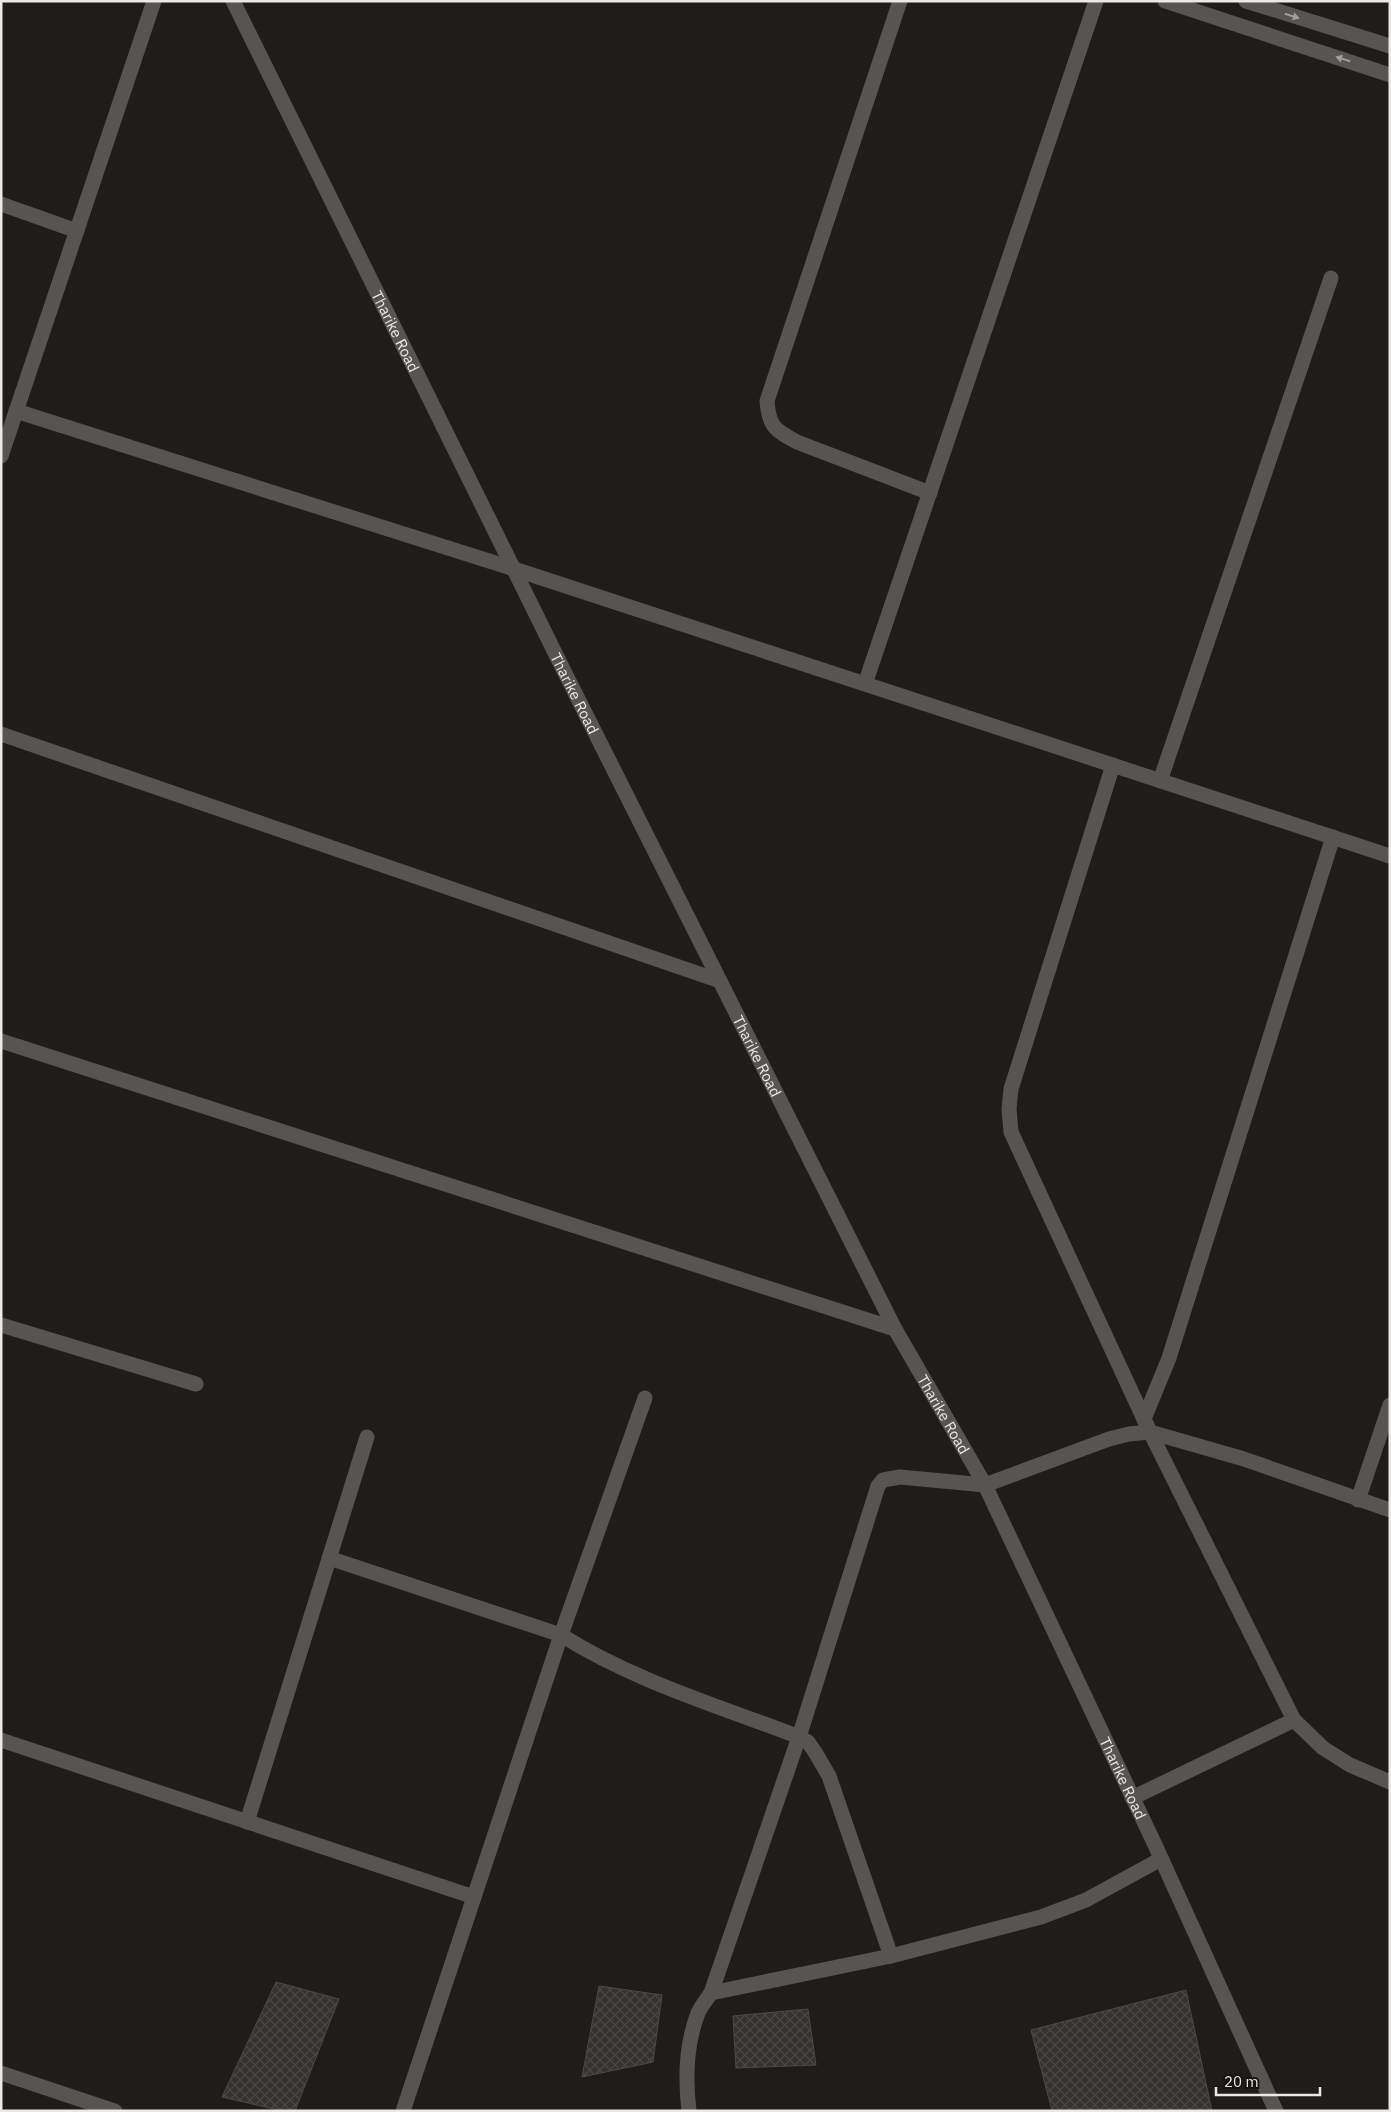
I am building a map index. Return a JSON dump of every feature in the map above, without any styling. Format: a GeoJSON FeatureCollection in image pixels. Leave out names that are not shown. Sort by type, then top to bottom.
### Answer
{"type":"FeatureCollection","features":[{"type":"Feature","properties":{"kind":"street"},"geometry":{"type":"LineString","coordinates":[[1,456],[4,440],[16,411],[154,1]]}},
{"type":"Feature","properties":{"kind":"street","name":"Tharike Road"},"geometry":{"type":"LineString","coordinates":[[233,1],[514,569],[895,1329],[985,1485],[1161,1859],[1276,2111]]}},
{"type":"Feature","properties":{"kind":"street"},"geometry":{"type":"LineString","coordinates":[[900,1],[768,401],[769,418],[779,432],[797,442],[930,493]]}},
{"type":"Feature","properties":{"kind":"street"},"geometry":{"type":"LineString","coordinates":[[865,684],[1096,1]]}},
{"type":"Feature","properties":{"kind":"street"},"geometry":{"type":"LineString","coordinates":[[1165,1],[1390,74]]}},
{"type":"Feature","properties":{"kind":"street"},"geometry":{"type":"LineString","coordinates":[[1246,1],[1390,46]]}},
{"type":"Feature","properties":{"kind":"street"},"geometry":{"type":"LineString","coordinates":[[1,204],[77,230]]}},
{"type":"Feature","properties":{"kind":"street"},"geometry":{"type":"LineString","coordinates":[[1160,781],[1331,278]]}},
{"type":"Feature","properties":{"kind":"street"},"geometry":{"type":"LineString","coordinates":[[16,411],[514,569],[1390,856]]}},
{"type":"Feature","properties":{"kind":"street"},"geometry":{"type":"LineString","coordinates":[[1,734],[720,981]]}},
{"type":"Feature","properties":{"kind":"street"},"geometry":{"type":"LineString","coordinates":[[1113,765],[1011,1089],[1009,1122],[1011,1132],[1147,1425],[1294,1720],[1323,1748],[1350,1765],[1390,1782]]}},
{"type":"Feature","properties":{"kind":"street"},"geometry":{"type":"LineString","coordinates":[[689,2111],[686,2084],[690,2042],[698,2011],[711,1993],[799,1737],[878,1486],[883,1480],[894,1478],[985,1485],[1109,1439],[1129,1434],[1147,1425],[1333,837]]}},
{"type":"Feature","properties":{"kind":"street"},"geometry":{"type":"LineString","coordinates":[[1,1041],[895,1329]]}},
{"type":"Feature","properties":{"kind":"street"},"geometry":{"type":"LineString","coordinates":[[1,1325],[196,1384]]}},
{"type":"Feature","properties":{"kind":"street"},"geometry":{"type":"LineString","coordinates":[[403,2111],[561,1636],[646,1398]]}},
{"type":"Feature","properties":{"kind":"street"},"geometry":{"type":"LineString","coordinates":[[1358,1500],[1390,1405]]}},
{"type":"Feature","properties":{"kind":"street"},"geometry":{"type":"LineString","coordinates":[[1147,1425],[1390,1510]]}},
{"type":"Feature","properties":{"kind":"street"},"geometry":{"type":"LineString","coordinates":[[247,1822],[367,1437]]}},
{"type":"Feature","properties":{"kind":"street"},"geometry":{"type":"LineString","coordinates":[[329,1558],[561,1636],[627,1672],[808,1742],[829,1776],[891,1956]]}},
{"type":"Feature","properties":{"kind":"street"},"geometry":{"type":"LineString","coordinates":[[1132,1798],[1294,1720]]}},
{"type":"Feature","properties":{"kind":"street"},"geometry":{"type":"LineString","coordinates":[[1,1740],[474,1897]]}},
{"type":"Feature","properties":{"kind":"street"},"geometry":{"type":"LineString","coordinates":[[711,1993],[891,1956],[1041,1918],[1086,1900],[1161,1859]]}},
{"type":"Feature","properties":{"kind":"street"},"geometry":{"type":"LineString","coordinates":[[1,2073],[114,2111]]}},
{"type":"Feature","properties":{"kind":"building"},"geometry":{"type":"Polygon","coordinates":[[[276,1982],[339,1999],[295,2111],[283,2111],[222,2097],[276,1982]]]}},
{"type":"Feature","properties":{"kind":"building"},"geometry":{"type":"Polygon","coordinates":[[[599,1986],[662,1995],[653,2062],[582,2077],[599,1986]]]}},
{"type":"Feature","properties":{"kind":"building"},"geometry":{"type":"Polygon","coordinates":[[[1186,1990],[1212,2111],[1052,2111],[1031,2030],[1186,1990]]]}},
{"type":"Feature","properties":{"kind":"building"},"geometry":{"type":"Polygon","coordinates":[[[808,2009],[816,2065],[736,2068],[733,2016],[808,2009]]]}}]}
